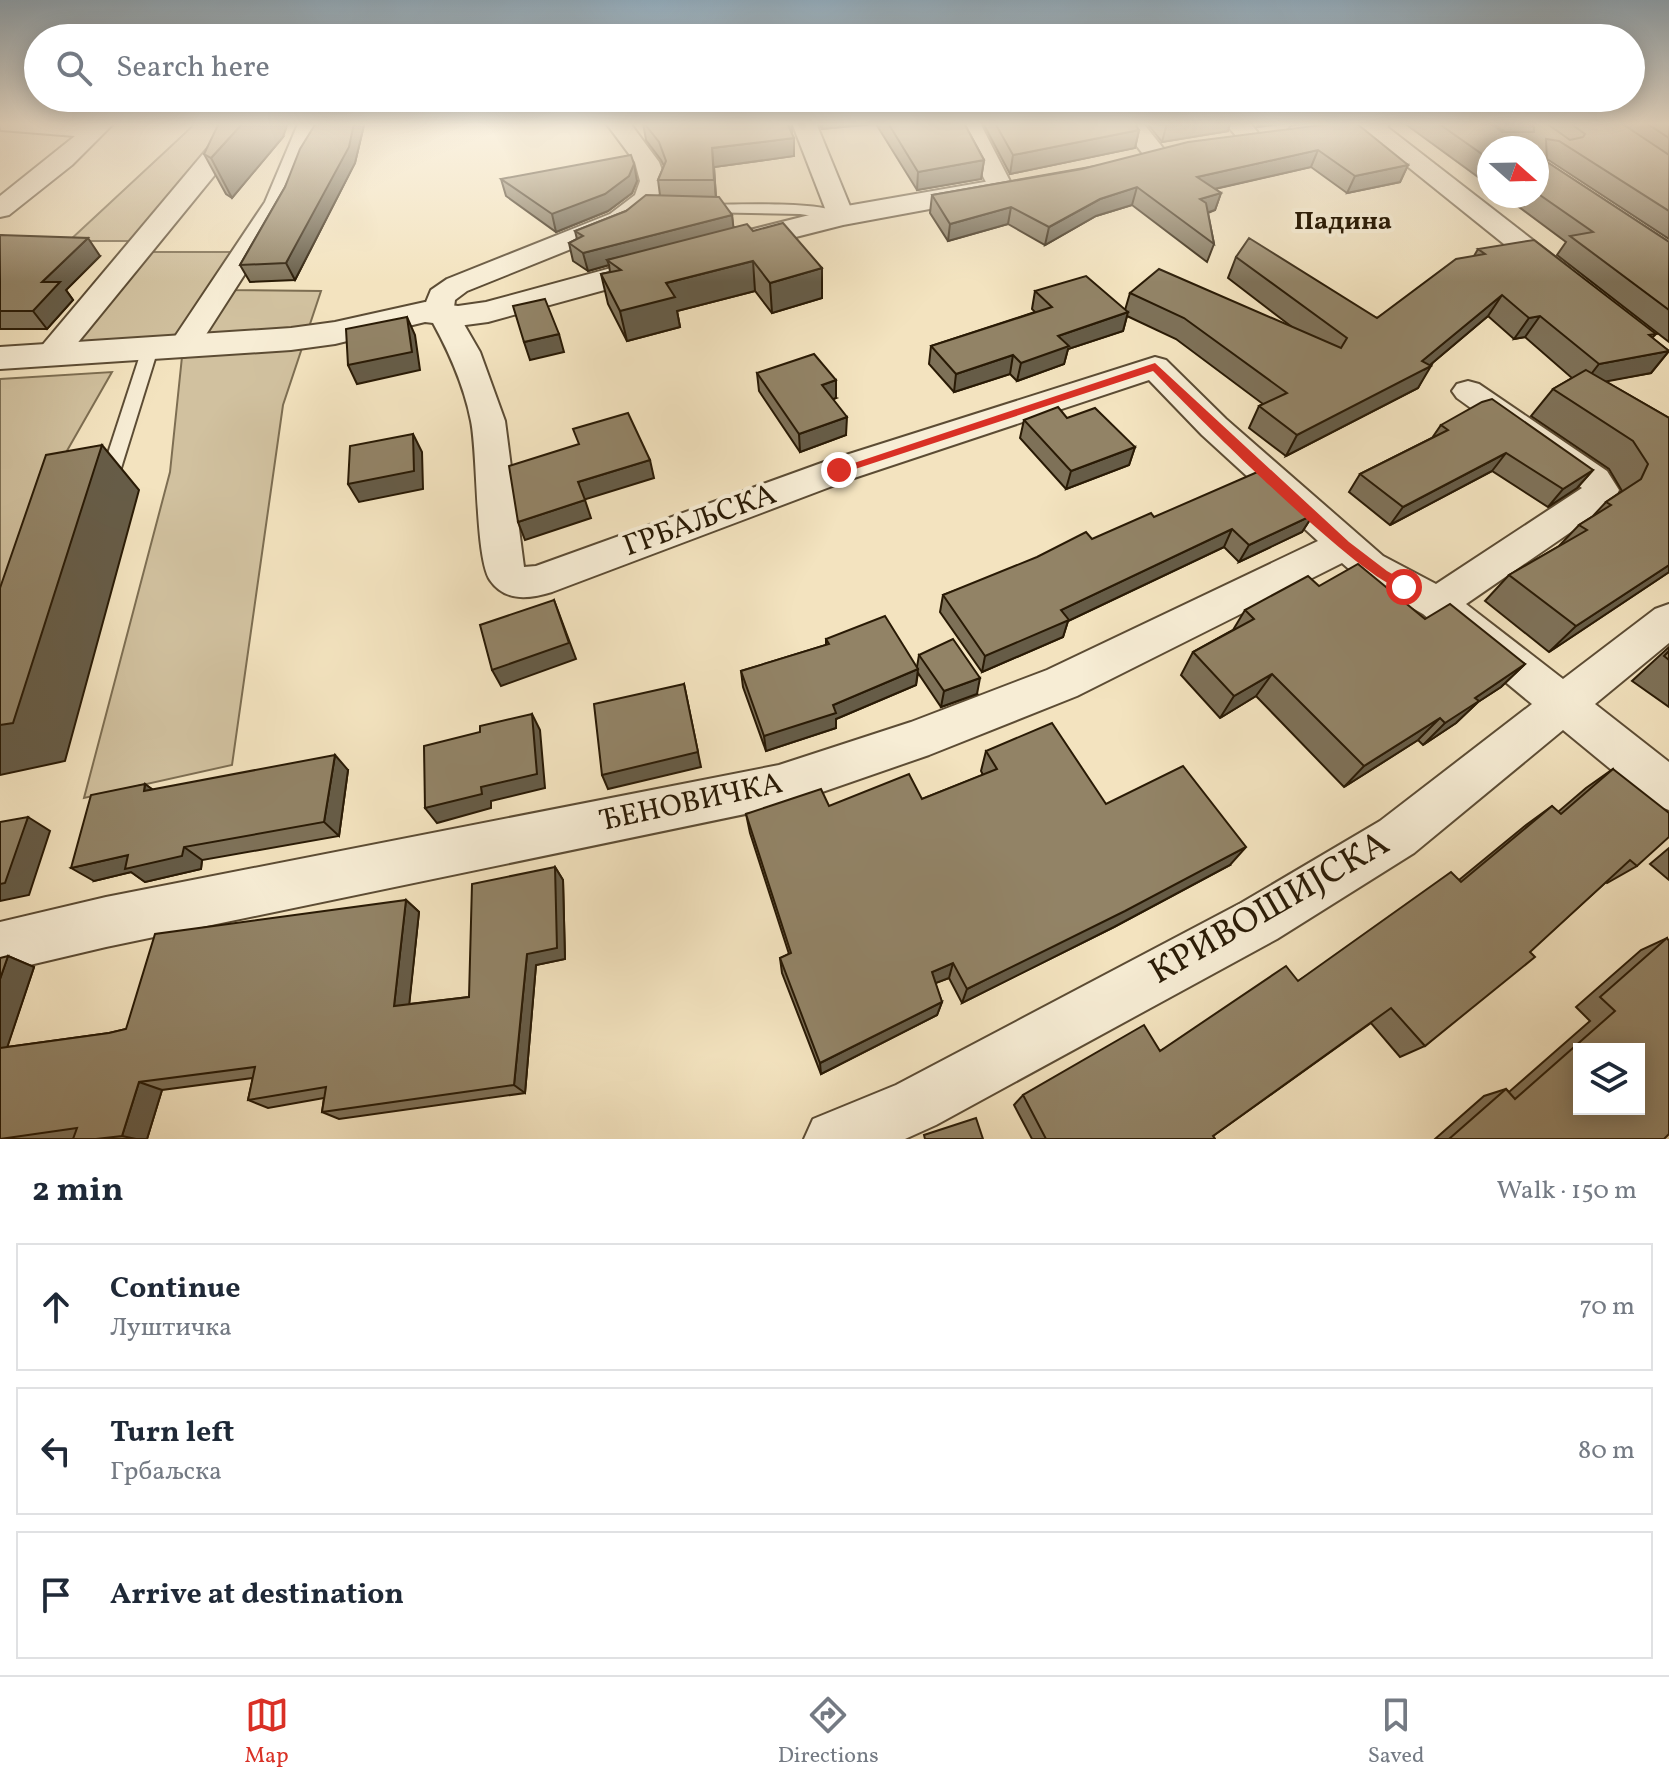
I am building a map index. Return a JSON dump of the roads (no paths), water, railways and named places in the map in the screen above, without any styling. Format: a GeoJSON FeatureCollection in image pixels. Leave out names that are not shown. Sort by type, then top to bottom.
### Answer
{"type":"FeatureCollection","features":[{"type":"Feature","properties":{"kind":"street"},"geometry":{"type":"LineString","coordinates":[[0,209],[39,176]]}},
{"type":"Feature","properties":{"kind":"street"},"geometry":{"type":"LineString","coordinates":[[51,355],[200,176]]}},
{"type":"Feature","properties":{"kind":"street"},"geometry":{"type":"LineString","coordinates":[[166,348],[278,202],[289,176]]}},
{"type":"Feature","properties":{"kind":"street"},"geometry":{"type":"LineString","coordinates":[[443,313],[439,302],[448,290],[661,208],[651,176]]}},
{"type":"Feature","properties":{"kind":"street"},"geometry":{"type":"LineString","coordinates":[[825,176],[841,216]]}},
{"type":"Feature","properties":{"kind":"street"},"geometry":{"type":"LineString","coordinates":[[995,176],[1001,189]]}},
{"type":"Feature","properties":{"kind":"street"},"geometry":{"type":"LineString","coordinates":[[1435,176],[1582,292]]}},
{"type":"Feature","properties":{"kind":"street"},"geometry":{"type":"LineString","coordinates":[[0,358],[291,339],[335,333],[414,313],[458,316],[488,312],[841,216],[1031,183]]}},
{"type":"Feature","properties":{"kind":"street","name":"ГРБАЉСКА"},"geometry":{"type":"LineString","coordinates":[[443,313],[465,352],[488,421],[504,570],[510,579],[522,583],[538,581],[839,470],[1155,367],[1214,427],[1345,545]]}},
{"type":"Feature","properties":{"kind":"street"},"geometry":{"type":"LineString","coordinates":[[1437,603],[1600,494],[1601,490],[1595,480],[1468,391]]}},
{"type":"Feature","properties":{"kind":"street"},"geometry":{"type":"LineString","coordinates":[[1345,545],[1382,575],[1437,603],[1669,789]]}},
{"type":"Feature","properties":{"kind":"street","name":"ЂЕНОВИЧКА"},"geometry":{"type":"LineString","coordinates":[[0,947],[106,922],[779,786],[914,741],[1062,683],[1345,545]]}},
{"type":"Feature","properties":{"kind":"street","name":"КРИВОШИЈСКА"},"geometry":{"type":"LineString","coordinates":[[833,1139],[916,1105],[1328,881],[1397,837],[1669,620]]}},
{"type":"Feature","properties":{"kind":"lane"},"geometry":{"type":"LineString","coordinates":[[661,208],[800,210],[841,216]]}},
{"type":"Feature","properties":{"kind":"lane"},"geometry":{"type":"LineString","coordinates":[[108,481],[166,348]]}},
{"type":"Feature","properties":{"kind":"district","name":"Падина"},"geometry":{"type":"Point","coordinates":[1343,222]}}]}
